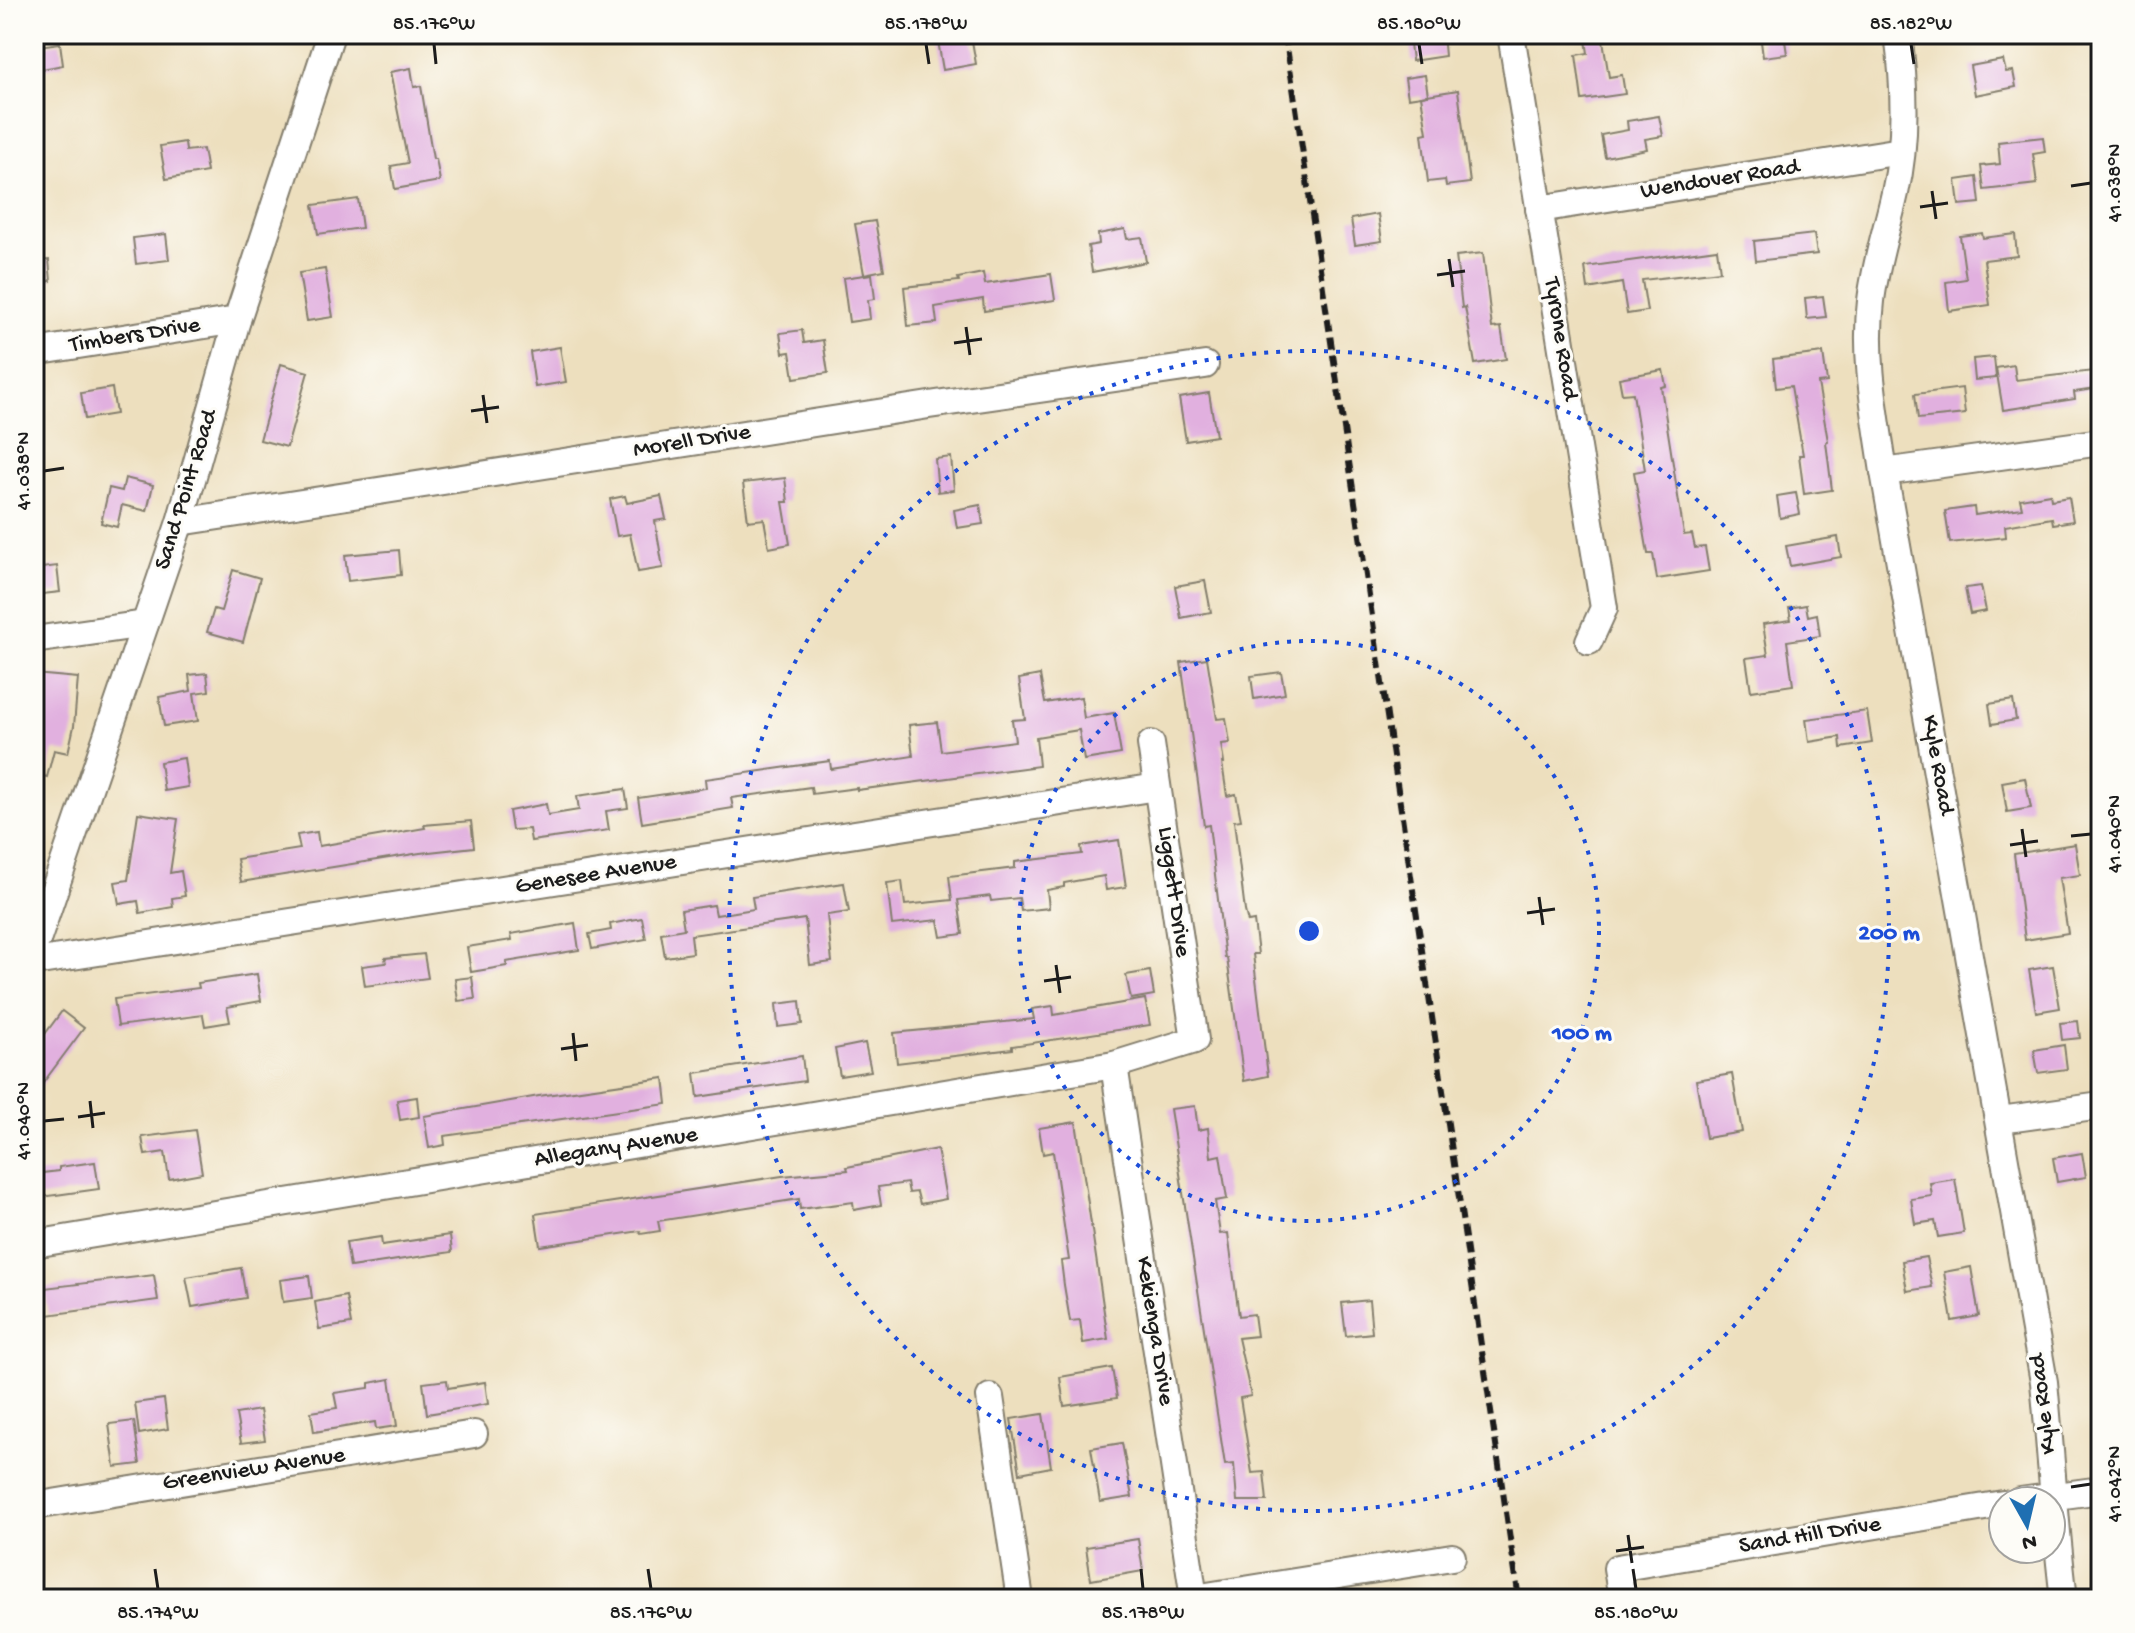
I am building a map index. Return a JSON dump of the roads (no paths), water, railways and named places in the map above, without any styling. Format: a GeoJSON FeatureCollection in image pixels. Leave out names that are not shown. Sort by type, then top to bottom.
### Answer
{"type":"FeatureCollection","features":[{"type":"Feature","properties":{"kind":"street","name":"Sand Point Road"},"geometry":{"type":"LineString","coordinates":[[35,945],[180,522],[237,320],[331,34]]}},
{"type":"Feature","properties":{"kind":"street","name":"Tyrone Road"},"geometry":{"type":"LineString","coordinates":[[1511,34],[1604,608],[1589,641]]}},
{"type":"Feature","properties":{"kind":"street","name":"Kyle Road"},"geometry":{"type":"LineString","coordinates":[[1898,34],[1904,105],[1901,151],[1896,190],[1870,301],[1870,372],[1884,472],[2044,1382],[2053,1485]]}},
{"type":"Feature","properties":{"kind":"street","name":"Wendover Road"},"geometry":{"type":"LineString","coordinates":[[1539,209],[1901,151]]}},
{"type":"Feature","properties":{"kind":"street","name":"Timbers Drive"},"geometry":{"type":"LineString","coordinates":[[34,352],[237,320]]}},
{"type":"Feature","properties":{"kind":"street","name":"Morell Drive"},"geometry":{"type":"LineString","coordinates":[[180,522],[1205,365]]}},
{"type":"Feature","properties":{"kind":"street"},"geometry":{"type":"LineString","coordinates":[[1884,472],[2101,442]]}},
{"type":"Feature","properties":{"kind":"street"},"geometry":{"type":"LineString","coordinates":[[34,640],[145,624]]}},
{"type":"Feature","properties":{"kind":"street","name":"Liggett Drive"},"geometry":{"type":"LineString","coordinates":[[1151,744],[1195,1040]]}},
{"type":"Feature","properties":{"kind":"street","name":"Genesee Avenue"},"geometry":{"type":"LineString","coordinates":[[35,945],[1157,787]]}},
{"type":"Feature","properties":{"kind":"street","name":"Allegany Avenue"},"geometry":{"type":"LineString","coordinates":[[34,1244],[1114,1065],[1195,1040]]}},
{"type":"Feature","properties":{"kind":"street","name":"Kekienga Drive"},"geometry":{"type":"LineString","coordinates":[[1114,1065],[1191,1598]]}},
{"type":"Feature","properties":{"kind":"street"},"geometry":{"type":"LineString","coordinates":[[2000,1120],[2101,1106]]}},
{"type":"Feature","properties":{"kind":"street"},"geometry":{"type":"LineString","coordinates":[[990,1397],[1020,1599]]}},
{"type":"Feature","properties":{"kind":"street","name":"Greenview Avenue"},"geometry":{"type":"LineString","coordinates":[[34,1506],[474,1434]]}},
{"type":"Feature","properties":{"kind":"street"},"geometry":{"type":"LineString","coordinates":[[2067,1494],[2101,1490]]}},
{"type":"Feature","properties":{"kind":"street","name":"Sand Hill Drive"},"geometry":{"type":"LineString","coordinates":[[1622,1599],[1617,1568],[1987,1507]]}},
{"type":"Feature","properties":{"kind":"street"},"geometry":{"type":"LineString","coordinates":[[1191,1598],[1452,1557]]}},
{"type":"Feature","properties":{"kind":"street","name":"Kyle Road"},"geometry":{"type":"LineString","coordinates":[[2060,1565],[2064,1599]]}},
{"type":"Feature","properties":{"kind":"railway"},"geometry":{"type":"LineString","coordinates":[[1285,34],[1519,1599]]}}]}
